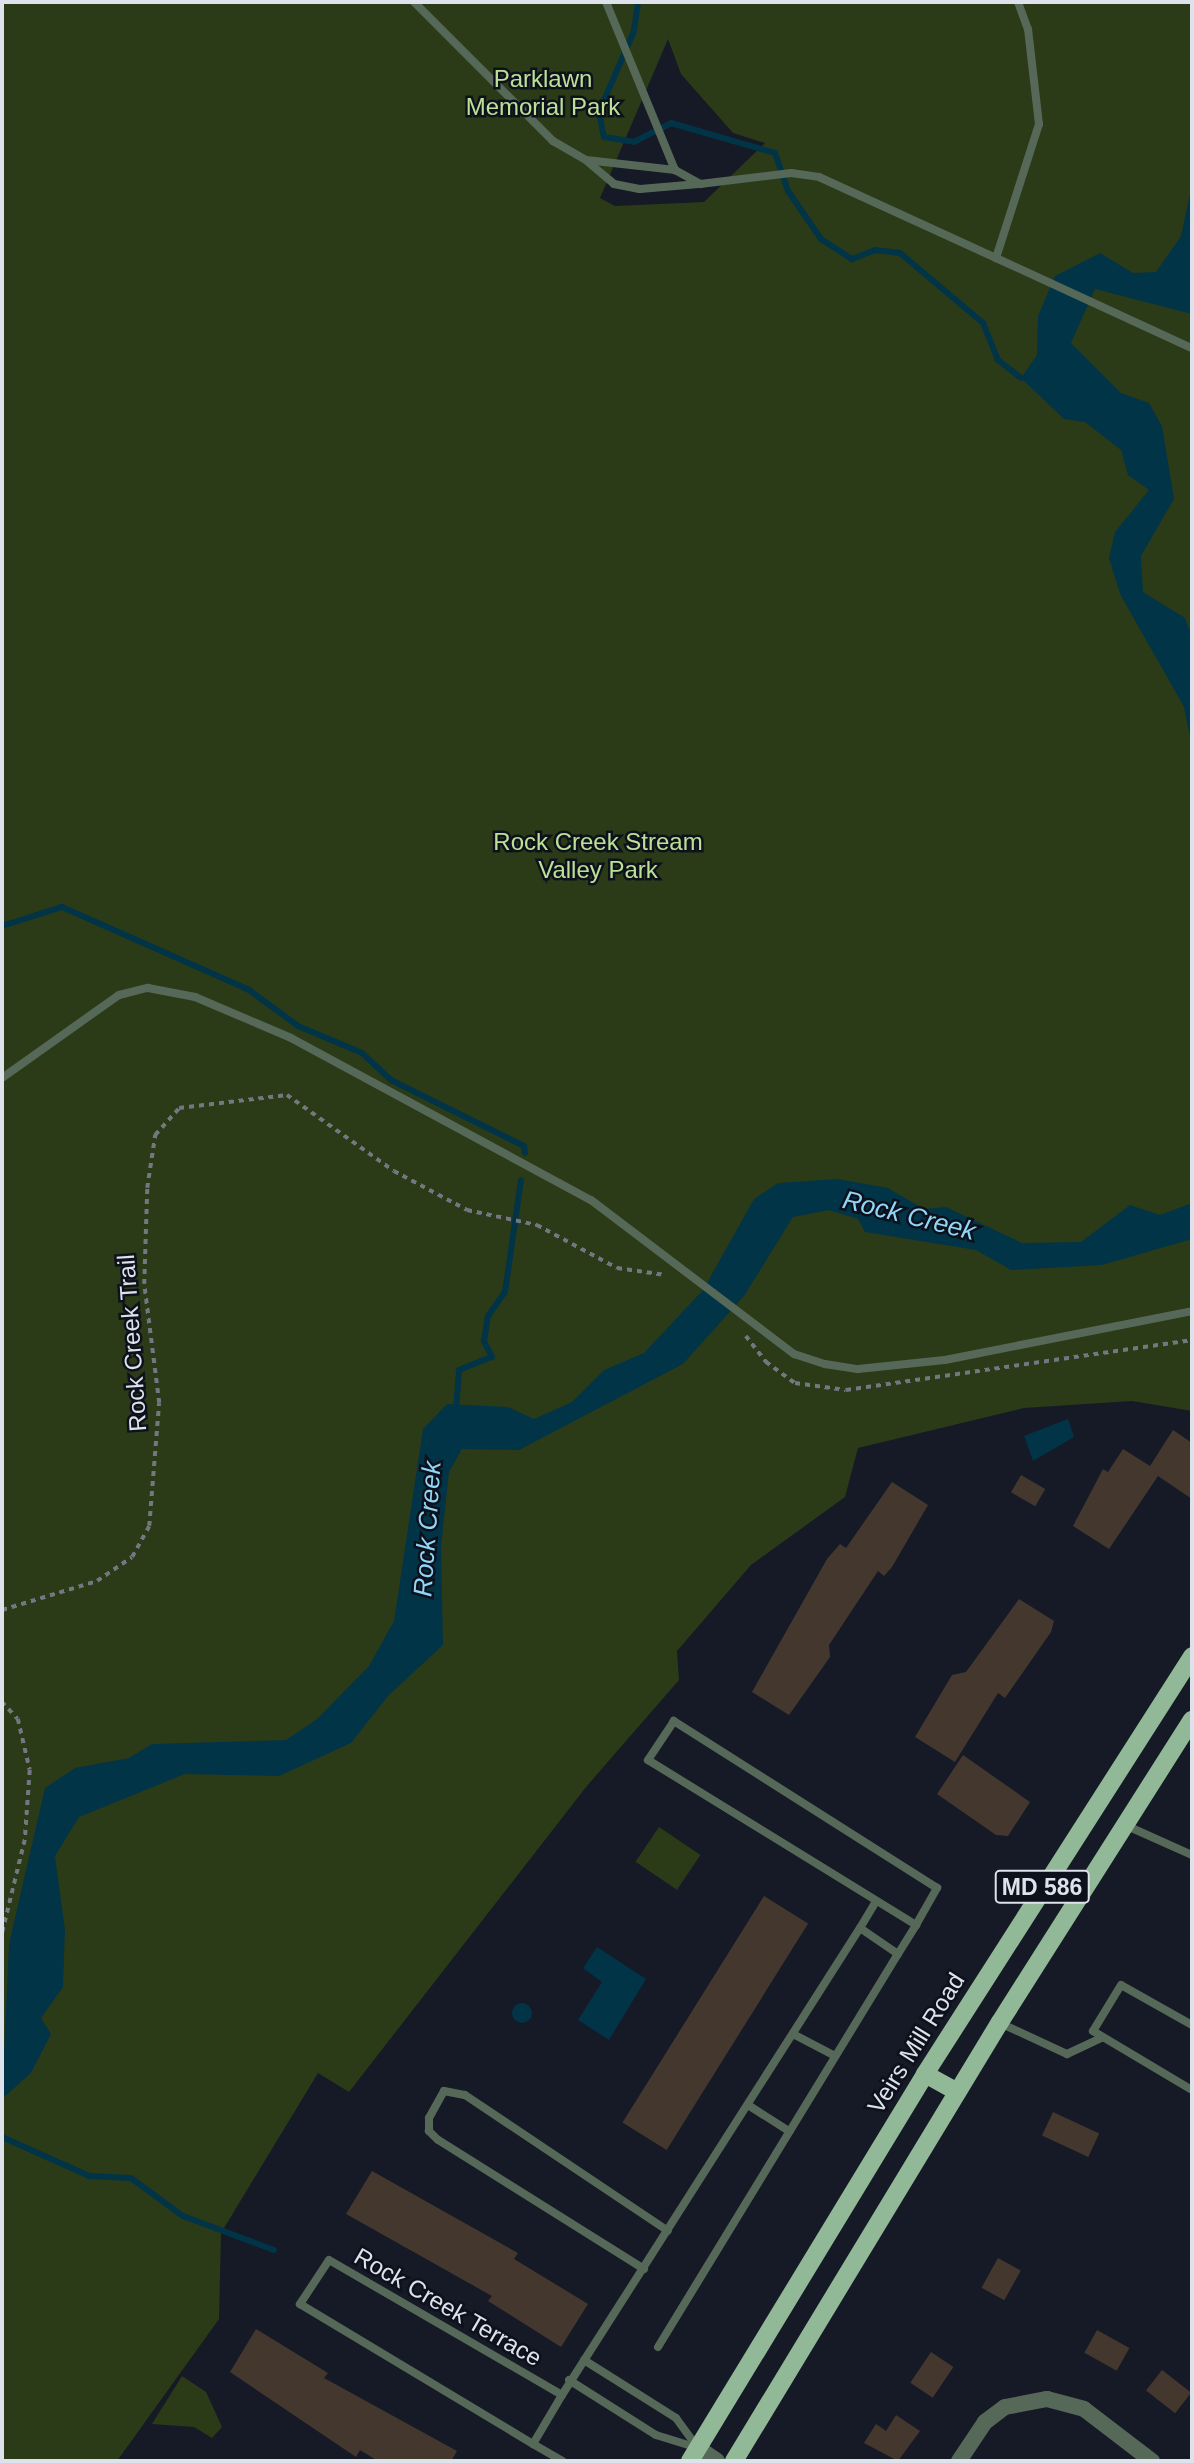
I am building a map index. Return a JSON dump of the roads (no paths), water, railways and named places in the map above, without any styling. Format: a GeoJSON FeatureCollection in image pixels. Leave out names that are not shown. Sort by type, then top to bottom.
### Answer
{"type":"FeatureCollection","features":[{"type":"Feature","properties":{"kind":"main road","name":"Veirs Mill Road"},"geometry":{"type":"LineString","coordinates":[[694,2455],[925,2074],[1192,1656]]}},
{"type":"Feature","properties":{"kind":"main road","name":"MD 586"},"geometry":{"type":"LineString","coordinates":[[734,2461],[1000,2022],[1192,1720]]}},
{"type":"Feature","properties":{"kind":"main road"},"geometry":{"type":"LineString","coordinates":[[925,2074],[957,2092]]}},
{"type":"Feature","properties":{"kind":"street"},"geometry":{"type":"LineString","coordinates":[[959,2461],[985,2422],[1005,2407],[1046,2399],[1084,2409],[1152,2461]]}},
{"type":"Feature","properties":{"kind":"street"},"geometry":{"type":"LineString","coordinates":[[694,2455],[717,2461]]}},
{"type":"Feature","properties":{"kind":"lane"},"geometry":{"type":"LineString","coordinates":[[414,2],[553,141],[586,160],[614,184],[640,189],[791,173],[867,195],[1048,284],[1192,348]]}},
{"type":"Feature","properties":{"kind":"lane"},"geometry":{"type":"LineString","coordinates":[[606,2],[621,50],[637,80],[659,141],[675,170]]}},
{"type":"Feature","properties":{"kind":"lane"},"geometry":{"type":"LineString","coordinates":[[996,258],[1039,124],[1028,29],[1018,2]]}},
{"type":"Feature","properties":{"kind":"lane"},"geometry":{"type":"LineString","coordinates":[[586,160],[675,170],[700,184]]}},
{"type":"Feature","properties":{"kind":"lane"},"geometry":{"type":"LineString","coordinates":[[2,1078],[119,995],[148,988],[195,997],[291,1038],[560,1183],[704,1282],[735,1310],[794,1354],[858,1369],[945,1360],[1192,1311]]}},
{"type":"Feature","properties":{"kind":"lane"},"geometry":{"type":"LineString","coordinates":[[658,2347],[916,1925],[937,1888],[674,1721],[648,1760],[916,1925]]}},
{"type":"Feature","properties":{"kind":"lane"},"geometry":{"type":"LineString","coordinates":[[1124,1825],[1192,1855]]}},
{"type":"Feature","properties":{"kind":"lane"},"geometry":{"type":"LineString","coordinates":[[533,2444],[569,2380],[644,2269],[876,1901]]}},
{"type":"Feature","properties":{"kind":"lane"},"geometry":{"type":"LineString","coordinates":[[860,1928],[898,1954]]}},
{"type":"Feature","properties":{"kind":"lane"},"geometry":{"type":"LineString","coordinates":[[1192,2025],[1121,1984],[1093,2031],[1192,2090]]}},
{"type":"Feature","properties":{"kind":"lane"},"geometry":{"type":"LineString","coordinates":[[1000,2022],[1067,2054],[1102,2038]]}},
{"type":"Feature","properties":{"kind":"lane"},"geometry":{"type":"LineString","coordinates":[[793,2034],[835,2056]]}},
{"type":"Feature","properties":{"kind":"lane"},"geometry":{"type":"LineString","coordinates":[[644,2269],[438,2140],[429,2131],[429,2118],[444,2091],[465,2095],[668,2231]]}},
{"type":"Feature","properties":{"kind":"lane"},"geometry":{"type":"LineString","coordinates":[[748,2105],[789,2131]]}},
{"type":"Feature","properties":{"kind":"lane","name":"Rock Creek Terrace"},"geometry":{"type":"LineString","coordinates":[[562,2395],[329,2260],[300,2304],[563,2461]]}},
{"type":"Feature","properties":{"kind":"lane"},"geometry":{"type":"LineString","coordinates":[[584,2360],[676,2417],[694,2455]]}},
{"type":"Feature","properties":{"kind":"lane"},"geometry":{"type":"LineString","coordinates":[[569,2380],[656,2435],[694,2455]]}},
{"type":"Feature","properties":{"kind":"water"},"geometry":{"type":"Polygon","coordinates":[[[1192,184],[1192,314],[1095,289],[1071,343],[1121,393],[1149,403],[1162,426],[1174,499],[1141,556],[1143,592],[1185,618],[1192,637],[1192,747],[1184,707],[1120,594],[1109,558],[1115,532],[1149,490],[1128,475],[1121,450],[1085,422],[1064,419],[1021,378],[1037,355],[1038,316],[1055,276],[1100,253],[1133,273],[1156,272],[1181,236],[1192,184]]]}},
{"type":"Feature","properties":{"kind":"water","name":"Rock Creek"},"geometry":{"type":"Polygon","coordinates":[[[837,1179],[888,1188],[924,1209],[946,1207],[1022,1243],[1081,1242],[1130,1205],[1160,1215],[1192,1203],[1192,1239],[1102,1265],[1011,1270],[976,1250],[865,1232],[858,1219],[829,1210],[793,1217],[744,1296],[683,1364],[519,1450],[462,1449],[449,1472],[441,1546],[443,1645],[388,1696],[351,1743],[279,1776],[185,1774],[79,1817],[55,1856],[65,1930],[63,1987],[41,2018],[51,2034],[31,2073],[2,2099],[9,1944],[45,1788],[75,1768],[129,1758],[152,1744],[286,1740],[317,1719],[369,1666],[394,1621],[423,1429],[447,1404],[508,1407],[534,1419],[572,1402],[604,1370],[644,1353],[703,1290],[754,1199],[778,1183],[837,1179]]]}},
{"type":"Feature","properties":{"kind":"water"},"geometry":{"type":"Polygon","coordinates":[[[1068,1419],[1074,1437],[1033,1461],[1024,1436],[1068,1419]]]}},
{"type":"Feature","properties":{"kind":"water"},"geometry":{"type":"Polygon","coordinates":[[[597,1947],[646,1979],[609,2040],[578,2020],[602,1982],[583,1968],[597,1947]]]}},
{"type":"Feature","properties":{"kind":"water"},"geometry":{"type":"Polygon","coordinates":[[[522,2003],[529,2006],[532,2013],[529,2020],[522,2023],[515,2020],[512,2013],[515,2006],[522,2003]]]}},
{"type":"Feature","properties":{"kind":"waterway"},"geometry":{"type":"LineString","coordinates":[[638,2],[634,31],[599,112],[604,137],[634,142],[671,123],[775,153],[788,191],[821,239],[852,259],[875,250],[900,253],[983,323],[998,360],[1021,378]]}},
{"type":"Feature","properties":{"kind":"waterway"},"geometry":{"type":"LineString","coordinates":[[2,926],[62,907],[249,990],[298,1026],[362,1053],[391,1080],[524,1146],[525,1153]]}},
{"type":"Feature","properties":{"kind":"waterway"},"geometry":{"type":"LineString","coordinates":[[456,1410],[459,1370],[492,1357],[484,1341],[488,1316],[505,1292],[521,1180]]}},
{"type":"Feature","properties":{"kind":"waterway"},"geometry":{"type":"LineString","coordinates":[[2,2137],[89,2176],[131,2178],[183,2216],[274,2250]]}},
{"type":"Feature","properties":{"kind":"park label","name":"Parklawn Memorial Park"},"geometry":{"type":"Point","coordinates":[543,93]}},
{"type":"Feature","properties":{"kind":"park label","name":"Rock Creek Stream Valley Park"},"geometry":{"type":"Point","coordinates":[598,856]}}]}
